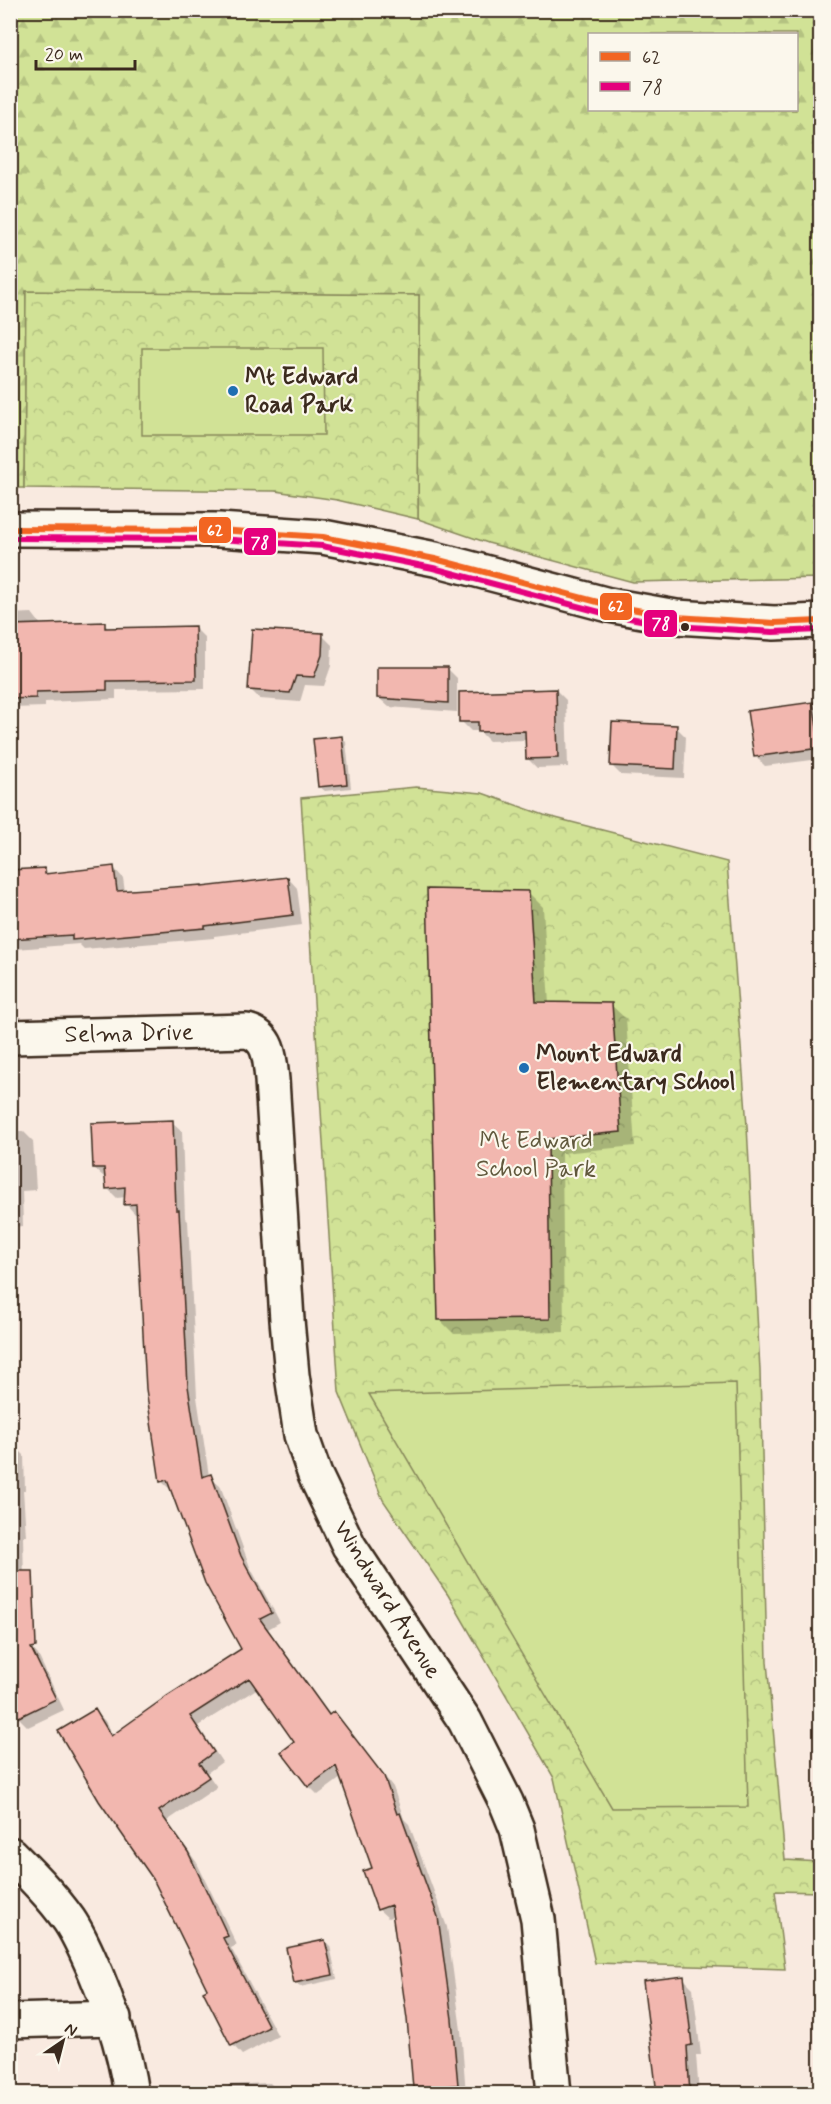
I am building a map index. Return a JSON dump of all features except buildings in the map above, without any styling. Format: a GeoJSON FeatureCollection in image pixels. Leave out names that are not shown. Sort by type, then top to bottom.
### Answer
{"type":"FeatureCollection","features":[{"type":"Feature","properties":{"kind":"street"},"geometry":{"type":"LineString","coordinates":[[10,529],[219,530],[323,537],[435,559],[609,605],[676,617],[774,622],[820,621]]}},
{"type":"Feature","properties":{"kind":"street","name":"Selma Drive"},"geometry":{"type":"LineString","coordinates":[[10,1037],[247,1031]]}},
{"type":"Feature","properties":{"kind":"street","name":"Windward Avenue"},"geometry":{"type":"LineString","coordinates":[[247,1031],[264,1041],[271,1071],[287,1320],[301,1435],[315,1475],[349,1546],[465,1721],[506,1802],[517,1829],[538,1919],[554,2094]]}},
{"type":"Feature","properties":{"kind":"street"},"geometry":{"type":"LineString","coordinates":[[10,1854],[42,1887],[70,1922],[89,1958],[114,2018],[124,2052],[131,2094]]}},
{"type":"Feature","properties":{"kind":"street"},"geometry":{"type":"LineString","coordinates":[[10,2021],[114,2018]]}},
{"type":"Feature","properties":{"kind":"green space"},"geometry":{"type":"Polygon","coordinates":[[[10,11],[820,11],[820,578],[633,582],[488,543],[418,519],[419,295],[26,292],[24,488],[11,488],[10,11]]]}},
{"type":"Feature","properties":{"kind":"green space"},"geometry":{"type":"Polygon","coordinates":[[[26,291],[419,295],[418,519],[337,500],[275,491],[24,488],[26,291]]]}},
{"type":"Feature","properties":{"kind":"green space","name":"Mt Edward Road Park"},"geometry":{"type":"Polygon","coordinates":[[[142,348],[323,348],[324,435],[142,435],[142,348]]]}},
{"type":"Feature","properties":{"kind":"green space","name":"Mt Edward School Park"},"geometry":{"type":"Polygon","coordinates":[[[416,787],[482,793],[544,815],[727,862],[747,1126],[760,1370],[767,1662],[785,1860],[820,1862],[820,1892],[775,1891],[785,1969],[595,1963],[554,1778],[448,1595],[383,1500],[339,1392],[301,798],[416,787]]]}},
{"type":"Feature","properties":{"kind":"green space"},"geometry":{"type":"Polygon","coordinates":[[[736,1383],[748,1807],[612,1808],[369,1394],[736,1383]]]}},
{"type":"Feature","properties":{"kind":"transit line","name":"62"},"geometry":{"type":"LineString","coordinates":[[10,529],[219,530],[323,537],[435,559],[609,605],[676,617],[774,623],[820,621]]}},
{"type":"Feature","properties":{"kind":"transit line","name":"78"},"geometry":{"type":"LineString","coordinates":[[10,538],[219,539],[322,546],[433,568],[607,614],[674,626],[773,632],[820,630]]}},
{"type":"Feature","properties":{"kind":"place","name":"Mt Edward Road Park"},"geometry":{"type":"Point","coordinates":[233,391]}},
{"type":"Feature","properties":{"kind":"place","name":"Mount Edward Elementary School"},"geometry":{"type":"Point","coordinates":[524,1068]}}]}
